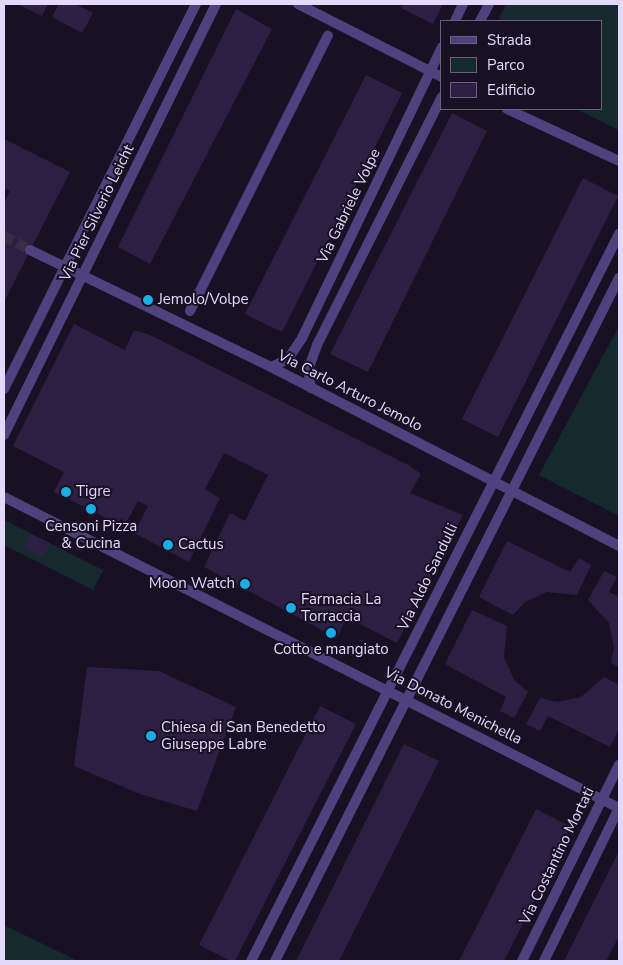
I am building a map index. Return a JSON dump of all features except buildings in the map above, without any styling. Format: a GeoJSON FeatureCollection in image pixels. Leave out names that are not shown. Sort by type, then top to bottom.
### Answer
{"type":"FeatureCollection","features":[{"type":"Feature","properties":{"kind":"street","name":"Via Pier Silverio Leicht"},"geometry":{"type":"LineString","coordinates":[[4,389],[196,4]]}},
{"type":"Feature","properties":{"kind":"street","name":"Via Pier Silverio Leicht"},"geometry":{"type":"LineString","coordinates":[[4,435],[216,4]]}},
{"type":"Feature","properties":{"kind":"street"},"geometry":{"type":"LineString","coordinates":[[298,4],[440,76]]}},
{"type":"Feature","properties":{"kind":"street"},"geometry":{"type":"LineString","coordinates":[[455,20],[463,4]]}},
{"type":"Feature","properties":{"kind":"street"},"geometry":{"type":"LineString","coordinates":[[481,20],[489,4]]}},
{"type":"Feature","properties":{"kind":"street"},"geometry":{"type":"LineString","coordinates":[[190,311],[328,36]]}},
{"type":"Feature","properties":{"kind":"street","name":"Via Gabriele Volpe"},"geometry":{"type":"LineString","coordinates":[[271,366],[288,359],[302,338],[440,51]]}},
{"type":"Feature","properties":{"kind":"street"},"geometry":{"type":"LineString","coordinates":[[311,388],[308,370],[317,346],[440,101]]}},
{"type":"Feature","properties":{"kind":"street"},"geometry":{"type":"LineString","coordinates":[[509,110],[619,161]]}},
{"type":"Feature","properties":{"kind":"street","name":"Via Aldo Sandulli"},"geometry":{"type":"LineString","coordinates":[[251,961],[389,692],[492,482],[619,234]]}},
{"type":"Feature","properties":{"kind":"street","name":"Via Carlo Arturo Jemolo"},"geometry":{"type":"LineString","coordinates":[[30,250],[66,265],[271,366],[492,482],[619,546]]}},
{"type":"Feature","properties":{"kind":"street"},"geometry":{"type":"LineString","coordinates":[[275,961],[619,278]]}},
{"type":"Feature","properties":{"kind":"street","name":"Via Donato Menichella"},"geometry":{"type":"LineString","coordinates":[[4,497],[619,808]]}},
{"type":"Feature","properties":{"kind":"street","name":"Via Costantino Mortati"},"geometry":{"type":"LineString","coordinates":[[522,961],[619,765]]}},
{"type":"Feature","properties":{"kind":"street"},"geometry":{"type":"LineString","coordinates":[[544,961],[619,808]]}},
{"type":"Feature","properties":{"kind":"green space"},"geometry":{"type":"Polygon","coordinates":[[[506,4],[619,4],[619,130],[579,110],[603,110],[603,20],[498,20],[506,4]]]}},
{"type":"Feature","properties":{"kind":"green space"},"geometry":{"type":"Polygon","coordinates":[[[619,326],[619,516],[539,475],[619,326]]]}},
{"type":"Feature","properties":{"kind":"green space"},"geometry":{"type":"Polygon","coordinates":[[[4,520],[103,570],[93,590],[4,545],[4,520]]]}},
{"type":"Feature","properties":{"kind":"green space"},"geometry":{"type":"Polygon","coordinates":[[[4,925],[78,961],[4,961],[4,925]]]}},
{"type":"Feature","properties":{"kind":"tunnel"},"geometry":{"type":"LineString","coordinates":[[4,236],[30,250]]}},
{"type":"Feature","properties":{"kind":"place","name":"Jemolo/Volpe"},"geometry":{"type":"Point","coordinates":[148,300]}},
{"type":"Feature","properties":{"kind":"place","name":"Tigre"},"geometry":{"type":"Point","coordinates":[66,492]}},
{"type":"Feature","properties":{"kind":"place","name":"Censoni Pizza & Cucina"},"geometry":{"type":"Point","coordinates":[91,509]}},
{"type":"Feature","properties":{"kind":"place","name":"Cactus"},"geometry":{"type":"Point","coordinates":[168,545]}},
{"type":"Feature","properties":{"kind":"place","name":"Moon Watch"},"geometry":{"type":"Point","coordinates":[245,584]}},
{"type":"Feature","properties":{"kind":"place","name":"Farmacia La Torraccia"},"geometry":{"type":"Point","coordinates":[291,608]}},
{"type":"Feature","properties":{"kind":"place","name":"Cotto e mangiato"},"geometry":{"type":"Point","coordinates":[331,633]}},
{"type":"Feature","properties":{"kind":"place","name":"Chiesa di San Benedetto Giuseppe Labre"},"geometry":{"type":"Point","coordinates":[151,736]}}]}
